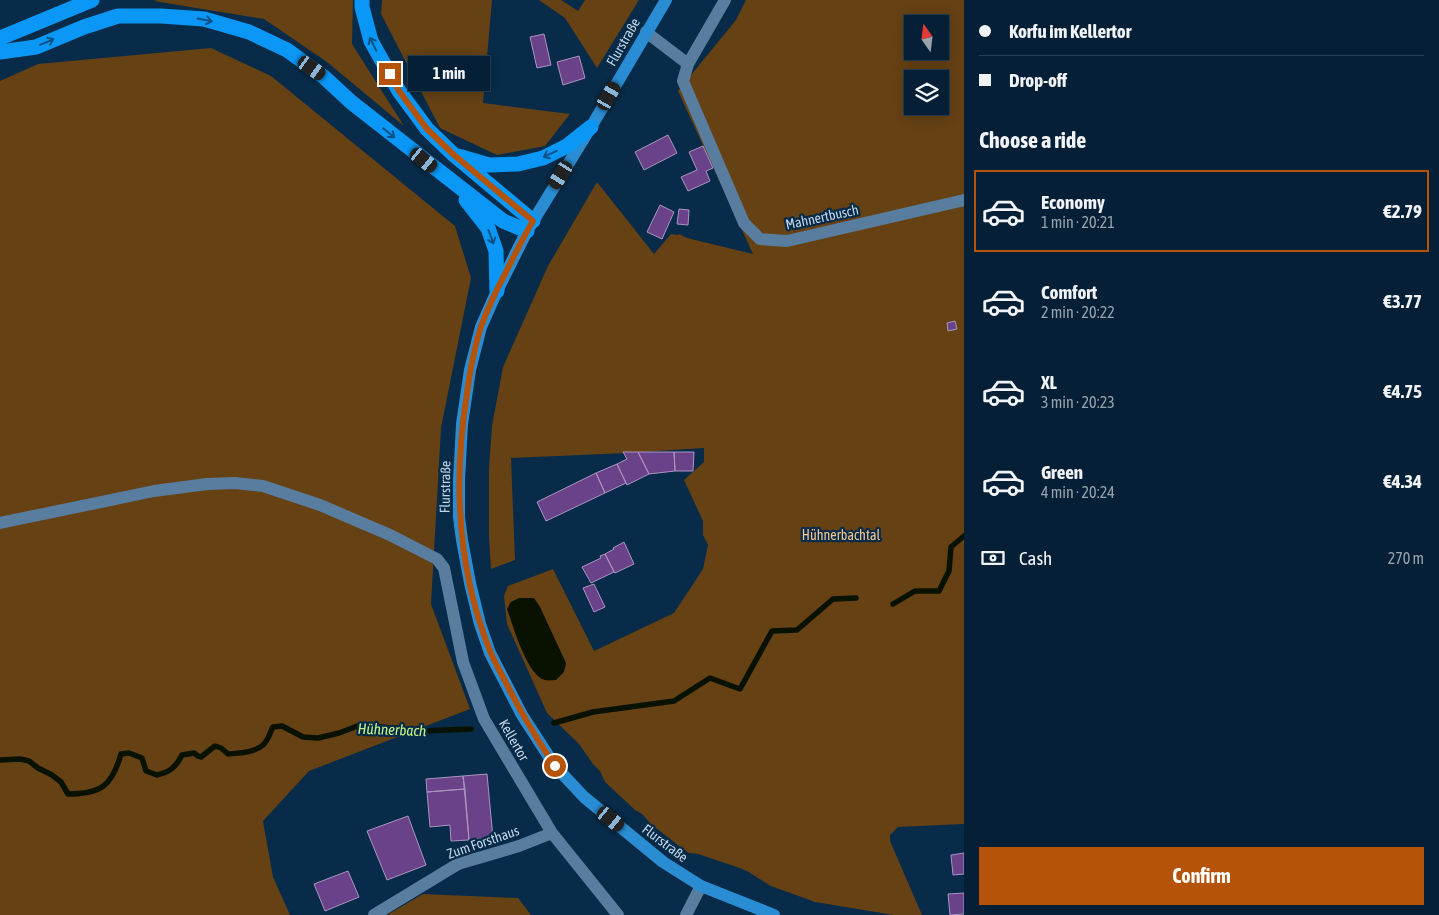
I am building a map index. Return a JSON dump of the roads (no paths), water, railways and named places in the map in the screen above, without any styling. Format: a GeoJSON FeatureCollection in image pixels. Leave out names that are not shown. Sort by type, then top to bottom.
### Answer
{"type":"FeatureCollection","features":[{"type":"Feature","properties":{"kind":"highway"},"geometry":{"type":"LineString","coordinates":[[0,38],[92,0]]}},
{"type":"Feature","properties":{"kind":"highway"},"geometry":{"type":"LineString","coordinates":[[362,0],[362,7],[371,41],[399,91],[427,129],[530,226]]}},
{"type":"Feature","properties":{"kind":"highway"},"geometry":{"type":"LineString","coordinates":[[0,52],[36,47],[84,27],[118,16],[204,19],[249,32],[286,50],[324,76],[351,102],[503,221],[530,226]]}},
{"type":"Feature","properties":{"kind":"highway"},"geometry":{"type":"LineString","coordinates":[[454,155],[489,165],[518,164],[543,158],[567,146],[591,128]]}},
{"type":"Feature","properties":{"kind":"highway"},"geometry":{"type":"LineString","coordinates":[[453,183],[488,228],[496,251],[497,290]]}},
{"type":"Feature","properties":{"kind":"main road","name":"Flurstraße"},"geometry":{"type":"LineString","coordinates":[[666,0],[591,128],[530,226],[497,290],[481,327],[470,370],[461,433],[459,517],[470,583],[480,624],[490,653],[522,715],[555,766],[584,797],[663,862],[701,886],[774,915]]}},
{"type":"Feature","properties":{"kind":"street","name":"Mahnertbusch"},"geometry":{"type":"LineString","coordinates":[[725,0],[688,64],[683,81],[744,223],[760,239],[787,241],[964,200]]}},
{"type":"Feature","properties":{"kind":"street"},"geometry":{"type":"LineString","coordinates":[[646,32],[688,64]]}},
{"type":"Feature","properties":{"kind":"street","name":"Kellertor"},"geometry":{"type":"LineString","coordinates":[[0,523],[154,492],[207,484],[235,483],[254,485],[289,494],[320,505],[390,535],[437,558],[444,568],[463,662],[484,719],[552,833],[618,915]]}},
{"type":"Feature","properties":{"kind":"street","name":"Zum Forsthaus"},"geometry":{"type":"LineString","coordinates":[[374,915],[458,864],[519,846],[552,833]]}},
{"type":"Feature","properties":{"kind":"street"},"geometry":{"type":"LineString","coordinates":[[686,915],[701,886]]}},
{"type":"Feature","properties":{"kind":"waterway","name":"Hühnerbach"},"geometry":{"type":"LineString","coordinates":[[893,604],[915,591],[939,591],[949,571],[951,547],[964,536]]}},
{"type":"Feature","properties":{"kind":"waterway","name":"Hühnerbach"},"geometry":{"type":"LineString","coordinates":[[554,723],[593,712],[674,701],[710,678],[740,689],[772,631],[797,630],[833,599],[856,598]]}},
{"type":"Feature","properties":{"kind":"waterway","name":"Hühnerbach"},"geometry":{"type":"LineString","coordinates":[[0,760],[20,759],[29,761],[61,782],[68,794],[79,794],[97,790],[109,781],[114,774],[121,754],[129,753],[142,758],[146,771],[157,775],[172,768],[182,755],[194,753],[201,757],[215,746],[228,754],[255,750],[265,743],[273,727],[282,726],[303,737],[318,738],[360,725],[422,731],[471,729]]}},
{"type":"Feature","properties":{"kind":"park label","name":"Hühnerbachtal"},"geometry":{"type":"Point","coordinates":[841,535]}}]}
